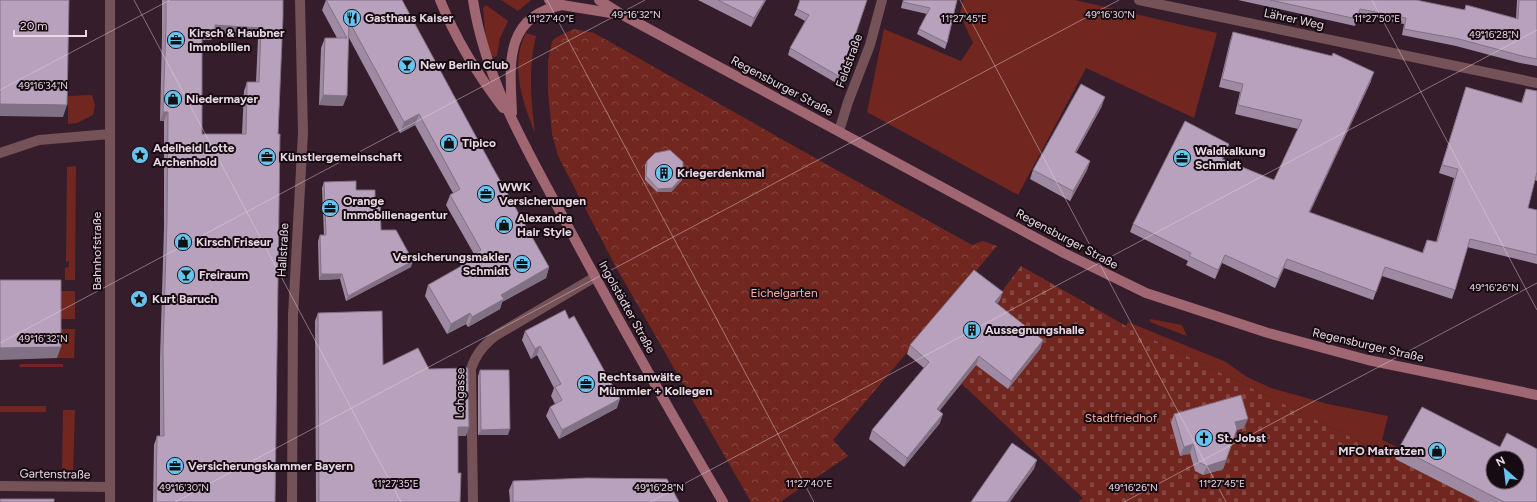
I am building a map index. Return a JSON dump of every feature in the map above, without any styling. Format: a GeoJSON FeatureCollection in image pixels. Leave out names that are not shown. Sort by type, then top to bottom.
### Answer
{"type":"FeatureCollection","features":[{"type":"Feature","properties":{"kind":"main road","name":"Ingolstädter Straße"},"geometry":{"type":"LineString","coordinates":[[440,0],[461,46],[478,74],[512,121]]}},
{"type":"Feature","properties":{"kind":"main road","name":"Ingolstädter Straße"},"geometry":{"type":"LineString","coordinates":[[473,0],[481,41],[512,121],[595,277],[723,502]]}},
{"type":"Feature","properties":{"kind":"main road","name":"Regensburger Straße"},"geometry":{"type":"LineString","coordinates":[[549,0],[562,5],[621,14]]}},
{"type":"Feature","properties":{"kind":"main road","name":"Regensburger Straße"},"geometry":{"type":"LineString","coordinates":[[599,0],[621,14],[1064,253],[1146,293],[1268,333],[1368,360],[1537,395]]}},
{"type":"Feature","properties":{"kind":"main road"},"geometry":{"type":"LineString","coordinates":[[512,121],[510,76],[511,58],[516,41],[526,22],[531,17],[543,10],[562,5]]}},
{"type":"Feature","properties":{"kind":"street","name":"Bahnhofstraße"},"geometry":{"type":"LineString","coordinates":[[110,0],[110,502]]}},
{"type":"Feature","properties":{"kind":"street","name":"Hallstraße"},"geometry":{"type":"LineString","coordinates":[[292,502],[293,315],[303,132],[300,0]]}},
{"type":"Feature","properties":{"kind":"street","name":"Feldstraße"},"geometry":{"type":"LineString","coordinates":[[839,131],[870,45],[882,0]]}},
{"type":"Feature","properties":{"kind":"street","name":"Lährer Weg"},"geometry":{"type":"LineString","coordinates":[[1139,0],[1537,83]]}},
{"type":"Feature","properties":{"kind":"street"},"geometry":{"type":"LineString","coordinates":[[0,153],[39,140],[110,134]]}},
{"type":"Feature","properties":{"kind":"street","name":"Lohgasse"},"geometry":{"type":"LineString","coordinates":[[473,502],[471,369],[475,357],[482,347],[495,336],[595,277]]}},
{"type":"Feature","properties":{"kind":"street","name":"Gartenstraße"},"geometry":{"type":"LineString","coordinates":[[0,486],[110,487]]}},
{"type":"Feature","properties":{"kind":"green space"},"geometry":{"type":"Polygon","coordinates":[[[501,0],[531,0],[518,11],[501,0]]]}},
{"type":"Feature","properties":{"kind":"green space"},"geometry":{"type":"Polygon","coordinates":[[[963,0],[1075,0],[1217,33],[1194,118],[1086,68],[1018,195],[867,112],[884,29],[961,61],[973,43],[960,14],[963,0]]]}},
{"type":"Feature","properties":{"kind":"green space"},"geometry":{"type":"Polygon","coordinates":[[[486,5],[508,21],[500,38],[497,55],[495,57],[491,56],[486,39],[483,8],[486,5]]]}},
{"type":"Feature","properties":{"kind":"green space","name":"Eichelgarten"},"geometry":{"type":"Polygon","coordinates":[[[574,29],[594,33],[972,245],[983,241],[997,246],[833,440],[848,456],[780,502],[751,502],[617,269],[558,156],[552,134],[548,91],[548,61],[552,42],[555,38],[574,29]]]}},
{"type":"Feature","properties":{"kind":"green space"},"geometry":{"type":"Polygon","coordinates":[[[526,33],[536,36],[533,48],[531,72],[531,97],[535,133],[522,96],[518,70],[521,45],[526,33]]]}},
{"type":"Feature","properties":{"kind":"green space"},"geometry":{"type":"Polygon","coordinates":[[[92,95],[95,105],[93,115],[77,123],[68,124],[68,96],[92,95]]]}},
{"type":"Feature","properties":{"kind":"green space"},"geometry":{"type":"Polygon","coordinates":[[[76,166],[75,280],[65,280],[65,268],[69,267],[69,261],[66,262],[67,167],[76,166]]]}},
{"type":"Feature","properties":{"kind":"green space","name":"Stadtfriedhof"},"geometry":{"type":"Polygon","coordinates":[[[1021,266],[1126,326],[1482,502],[1078,502],[1083,498],[962,384],[957,389],[939,374],[926,370],[907,354],[971,279],[997,298],[1021,266]]]}},
{"type":"Feature","properties":{"kind":"green space"},"geometry":{"type":"Polygon","coordinates":[[[57,291],[75,291],[75,319],[57,319],[57,291]]]}},
{"type":"Feature","properties":{"kind":"green space"},"geometry":{"type":"Polygon","coordinates":[[[1150,319],[1182,325],[1187,336],[1150,322],[1150,319]]]}},
{"type":"Feature","properties":{"kind":"green space"},"geometry":{"type":"Polygon","coordinates":[[[1128,322],[1226,362],[1247,377],[1271,388],[1328,404],[1388,416],[1382,440],[1401,449],[1395,459],[1126,326],[1128,322]]]}},
{"type":"Feature","properties":{"kind":"green space"},"geometry":{"type":"Polygon","coordinates":[[[57,329],[75,329],[74,358],[57,358],[57,329]]]}},
{"type":"Feature","properties":{"kind":"green space"},"geometry":{"type":"Polygon","coordinates":[[[20,364],[63,364],[63,367],[19,367],[20,364]]]}},
{"type":"Feature","properties":{"kind":"green space"},"geometry":{"type":"Polygon","coordinates":[[[0,406],[46,406],[46,412],[0,412],[0,406]]]}},
{"type":"Feature","properties":{"kind":"green space"},"geometry":{"type":"Polygon","coordinates":[[[63,410],[75,410],[73,472],[62,472],[63,410]]]}},
{"type":"Feature","properties":{"kind":"building"},"geometry":{"type":"Polygon","coordinates":[[[0,0],[69,0],[67,105],[0,104],[0,0]]]}},
{"type":"Feature","properties":{"kind":"building"},"geometry":{"type":"Polygon","coordinates":[[[166,0],[283,0],[278,134],[280,134],[275,502],[156,502],[157,436],[164,436],[163,349],[167,219],[168,112],[163,112],[166,0]],[[215,25],[215,30],[202,30],[202,134],[246,134],[247,82],[259,82],[261,28],[215,25]]]}},
{"type":"Feature","properties":{"kind":"building"},"geometry":{"type":"Polygon","coordinates":[[[326,0],[402,0],[493,168],[549,267],[501,295],[504,299],[472,317],[470,313],[451,324],[428,285],[465,264],[463,260],[481,250],[450,195],[460,189],[419,114],[404,122],[349,21],[347,96],[323,95],[325,38],[347,38],[326,0]]]}},
{"type":"Feature","properties":{"kind":"building"},"geometry":{"type":"Polygon","coordinates":[[[718,0],[765,0],[754,18],[718,0]]]}},
{"type":"Feature","properties":{"kind":"building"},"geometry":{"type":"Polygon","coordinates":[[[800,0],[867,0],[855,36],[861,40],[840,77],[790,48],[809,15],[797,9],[800,0]]]}},
{"type":"Feature","properties":{"kind":"building"},"geometry":{"type":"Polygon","coordinates":[[[904,0],[957,0],[947,43],[919,29],[930,8],[903,2],[904,0]]]}},
{"type":"Feature","properties":{"kind":"building"},"geometry":{"type":"Polygon","coordinates":[[[1270,0],[1416,0],[1465,10],[1466,5],[1518,19],[1519,0],[1537,0],[1537,59],[1459,39],[1404,29],[1406,18],[1360,9],[1357,19],[1270,0]]]}},
{"type":"Feature","properties":{"kind":"building"},"geometry":{"type":"Polygon","coordinates":[[[1233,32],[1332,56],[1333,53],[1374,72],[1309,212],[1423,253],[1427,240],[1437,242],[1458,169],[1442,165],[1466,87],[1522,103],[1526,89],[1537,91],[1537,172],[1528,208],[1537,210],[1537,255],[1470,239],[1455,290],[1385,267],[1376,292],[1287,259],[1278,279],[1225,255],[1218,270],[1189,256],[1191,253],[1133,224],[1185,121],[1229,144],[1222,159],[1274,180],[1302,120],[1238,105],[1243,84],[1222,79],[1233,32]]]}},
{"type":"Feature","properties":{"kind":"building"},"geometry":{"type":"Polygon","coordinates":[[[1081,84],[1105,97],[1075,152],[1090,161],[1073,191],[1033,170],[1081,84]]]}},
{"type":"Feature","properties":{"kind":"building","name":"Kriegerdenkmal"},"geometry":{"type":"Polygon","coordinates":[[[670,150],[683,162],[683,176],[672,188],[658,189],[646,176],[647,161],[655,153],[670,150]]]}},
{"type":"Feature","properties":{"kind":"building"},"geometry":{"type":"Polygon","coordinates":[[[356,181],[356,190],[375,190],[375,198],[380,198],[381,230],[396,230],[413,261],[348,296],[342,274],[321,274],[320,235],[326,235],[324,182],[356,181]]]}},
{"type":"Feature","properties":{"kind":"building"},"geometry":{"type":"Polygon","coordinates":[[[974,270],[1003,292],[995,302],[1043,340],[1011,381],[979,356],[937,409],[943,414],[907,458],[872,430],[929,362],[910,345],[974,270]]]}},
{"type":"Feature","properties":{"kind":"building"},"geometry":{"type":"Polygon","coordinates":[[[0,280],[61,280],[61,347],[0,348],[0,280]]]}},
{"type":"Feature","properties":{"kind":"building"},"geometry":{"type":"Polygon","coordinates":[[[565,310],[569,319],[574,316],[620,399],[562,430],[550,407],[562,400],[555,387],[561,384],[540,346],[535,349],[525,331],[565,310]]]}},
{"type":"Feature","properties":{"kind":"building"},"geometry":{"type":"Polygon","coordinates":[[[382,311],[383,365],[418,348],[429,369],[468,368],[469,427],[458,427],[458,473],[461,473],[460,502],[319,502],[318,313],[382,311]]]}},
{"type":"Feature","properties":{"kind":"building"},"geometry":{"type":"Polygon","coordinates":[[[480,370],[509,370],[510,429],[481,430],[480,370]]]}},
{"type":"Feature","properties":{"kind":"building","name":"St. Jobst"},"geometry":{"type":"Polygon","coordinates":[[[1241,395],[1248,419],[1235,422],[1237,429],[1226,460],[1207,466],[1198,462],[1193,444],[1184,447],[1174,414],[1241,395]]]}},
{"type":"Feature","properties":{"kind":"building"},"geometry":{"type":"Polygon","coordinates":[[[1422,407],[1500,447],[1507,433],[1537,449],[1537,502],[1504,502],[1399,448],[1422,407]]]}},
{"type":"Feature","properties":{"kind":"building"},"geometry":{"type":"Polygon","coordinates":[[[1012,443],[1037,460],[1007,502],[971,502],[1012,443]]]}},
{"type":"Feature","properties":{"kind":"building"},"geometry":{"type":"Polygon","coordinates":[[[587,478],[667,479],[679,502],[513,502],[513,481],[587,478]]]}},
{"type":"Feature","properties":{"kind":"building"},"geometry":{"type":"Polygon","coordinates":[[[0,499],[54,499],[54,502],[0,502],[0,499]]]}},
{"type":"Feature","properties":{"kind":"place","name":"Gasthaus Kaiser"},"geometry":{"type":"Point","coordinates":[352,18]}},
{"type":"Feature","properties":{"kind":"place","name":"Kirsch & Haubner Immobilien"},"geometry":{"type":"Point","coordinates":[176,40]}},
{"type":"Feature","properties":{"kind":"place","name":"New Berlin Club"},"geometry":{"type":"Point","coordinates":[407,65]}},
{"type":"Feature","properties":{"kind":"place","name":"Niedermayer"},"geometry":{"type":"Point","coordinates":[173,99]}},
{"type":"Feature","properties":{"kind":"place","name":"Tipico"},"geometry":{"type":"Point","coordinates":[449,143]}},
{"type":"Feature","properties":{"kind":"place","name":"Adelheid Lotte Archenhold"},"geometry":{"type":"Point","coordinates":[140,155]}},
{"type":"Feature","properties":{"kind":"place","name":"Künstlergemeinschaft"},"geometry":{"type":"Point","coordinates":[267,157]}},
{"type":"Feature","properties":{"kind":"place","name":"Waldkalkung Schmidt"},"geometry":{"type":"Point","coordinates":[1182,158]}},
{"type":"Feature","properties":{"kind":"place","name":"Kriegerdenkmal"},"geometry":{"type":"Point","coordinates":[664,173]}},
{"type":"Feature","properties":{"kind":"place","name":"WWK Versicherungen"},"geometry":{"type":"Point","coordinates":[486,194]}},
{"type":"Feature","properties":{"kind":"place","name":"Orange Immobilienagentur"},"geometry":{"type":"Point","coordinates":[330,208]}},
{"type":"Feature","properties":{"kind":"place","name":"Alexandra Hair Style"},"geometry":{"type":"Point","coordinates":[504,225]}},
{"type":"Feature","properties":{"kind":"place","name":"Kirsch Friseur"},"geometry":{"type":"Point","coordinates":[183,242]}},
{"type":"Feature","properties":{"kind":"place","name":"Versicherungsmakler Schmidt"},"geometry":{"type":"Point","coordinates":[522,264]}},
{"type":"Feature","properties":{"kind":"place","name":"Freiraum"},"geometry":{"type":"Point","coordinates":[186,275]}},
{"type":"Feature","properties":{"kind":"place","name":"Kurt Baruch"},"geometry":{"type":"Point","coordinates":[139,299]}},
{"type":"Feature","properties":{"kind":"place","name":"Aussegnungshalle"},"geometry":{"type":"Point","coordinates":[972,330]}},
{"type":"Feature","properties":{"kind":"place","name":"Rechtsanwälte Mümmler + Kollegen"},"geometry":{"type":"Point","coordinates":[586,384]}},
{"type":"Feature","properties":{"kind":"place","name":"St. Jobst"},"geometry":{"type":"Point","coordinates":[1204,438]}},
{"type":"Feature","properties":{"kind":"place","name":"MFO Matratzen"},"geometry":{"type":"Point","coordinates":[1437,451]}},
{"type":"Feature","properties":{"kind":"place","name":"Versicherungskammer Bayern"},"geometry":{"type":"Point","coordinates":[175,466]}}]}
